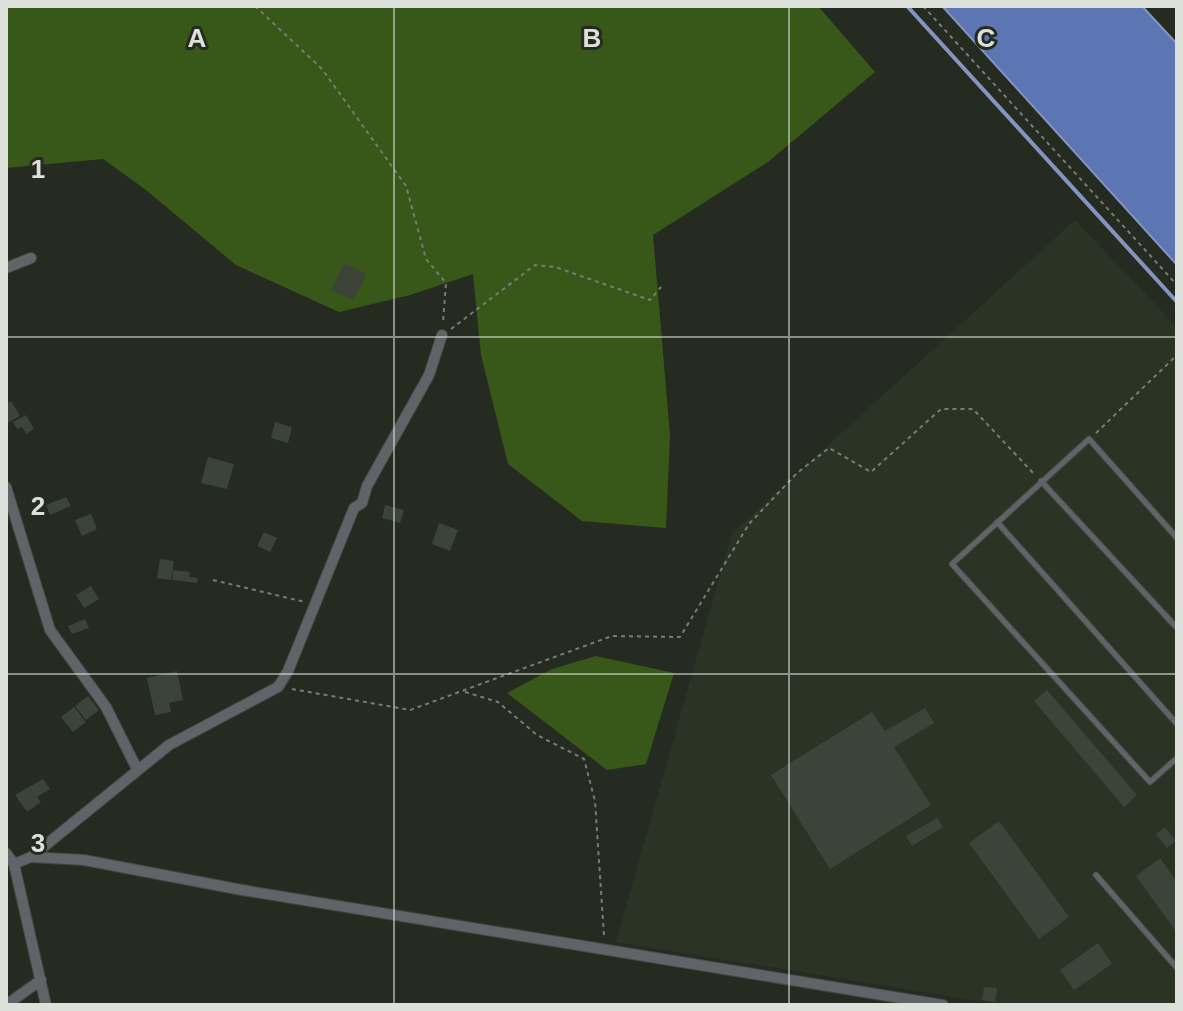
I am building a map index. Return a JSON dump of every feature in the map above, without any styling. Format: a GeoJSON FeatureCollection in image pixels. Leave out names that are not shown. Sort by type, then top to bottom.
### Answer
{"type":"FeatureCollection","features":[{"type":"Feature","properties":{"kind":"street"},"geometry":{"type":"LineString","coordinates":[[6,268],[31,258]]}},
{"type":"Feature","properties":{"kind":"street"},"geometry":{"type":"LineString","coordinates":[[14,864],[31,857],[137,769],[229,710],[278,687],[288,671],[354,508],[362,503],[378,466],[429,375],[442,335]]}},
{"type":"Feature","properties":{"kind":"street"},"geometry":{"type":"LineString","coordinates":[[6,487],[50,630],[106,707],[137,769]]}},
{"type":"Feature","properties":{"kind":"street"},"geometry":{"type":"LineString","coordinates":[[6,853],[14,864],[46,1005]]}},
{"type":"Feature","properties":{"kind":"street"},"geometry":{"type":"LineString","coordinates":[[31,857],[84,860],[943,1005]]}},
{"type":"Feature","properties":{"kind":"street"},"geometry":{"type":"LineString","coordinates":[[6,1005],[41,980]]}},
{"type":"Feature","properties":{"kind":"lane"},"geometry":{"type":"LineString","coordinates":[[1177,538],[1089,439],[952,564],[1150,782],[1177,758]]}},
{"type":"Feature","properties":{"kind":"lane"},"geometry":{"type":"LineString","coordinates":[[1041,481],[1177,628]]}},
{"type":"Feature","properties":{"kind":"lane"},"geometry":{"type":"LineString","coordinates":[[997,522],[1177,724]]}},
{"type":"Feature","properties":{"kind":"lane"},"geometry":{"type":"LineString","coordinates":[[1096,875],[1177,968]]}},
{"type":"Feature","properties":{"kind":"path"},"geometry":{"type":"LineString","coordinates":[[255,6],[322,69],[406,186],[426,259],[446,283],[442,335]]}},
{"type":"Feature","properties":{"kind":"path"},"geometry":{"type":"LineString","coordinates":[[923,6],[1177,285]]}},
{"type":"Feature","properties":{"kind":"path"},"geometry":{"type":"LineString","coordinates":[[442,335],[535,265],[555,267],[650,300],[661,287]]}},
{"type":"Feature","properties":{"kind":"path"},"geometry":{"type":"LineString","coordinates":[[1089,439],[1177,355]]}},
{"type":"Feature","properties":{"kind":"path"},"geometry":{"type":"LineString","coordinates":[[278,687],[410,710],[612,636],[680,637],[749,524],[797,473],[829,448],[871,472],[941,409],[973,409],[1041,481]]}},
{"type":"Feature","properties":{"kind":"path"},"geometry":{"type":"LineString","coordinates":[[213,580],[315,605]]}},
{"type":"Feature","properties":{"kind":"path"},"geometry":{"type":"LineString","coordinates":[[464,691],[498,702],[537,735],[584,759],[595,801],[605,927],[601,948]]}},
{"type":"Feature","properties":{"kind":"shaded area"},"geometry":{"type":"Polygon","coordinates":[[[1075,220],[1177,327],[1177,1005],[1002,1005],[616,942],[732,533],[1075,220]]]}},
{"type":"Feature","properties":{"kind":"green space"},"geometry":{"type":"Polygon","coordinates":[[[6,6],[818,6],[875,72],[768,162],[653,235],[670,435],[666,528],[582,521],[508,464],[481,355],[473,274],[410,295],[339,312],[236,265],[146,190],[103,159],[6,168],[6,6]]]}},
{"type":"Feature","properties":{"kind":"green space"},"geometry":{"type":"Polygon","coordinates":[[[596,656],[674,673],[646,764],[607,770],[507,693],[552,669],[596,656]]]}},
{"type":"Feature","properties":{"kind":"water"},"geometry":{"type":"Polygon","coordinates":[[[942,6],[1142,6],[1177,44],[1177,265],[942,6]]]}},
{"type":"Feature","properties":{"kind":"building"},"geometry":{"type":"Polygon","coordinates":[[[344,263],[366,274],[353,301],[331,290],[344,263]]]}},
{"type":"Feature","properties":{"kind":"building"},"geometry":{"type":"Polygon","coordinates":[[[11,401],[20,416],[6,424],[6,404],[11,401]]]}},
{"type":"Feature","properties":{"kind":"building"},"geometry":{"type":"Polygon","coordinates":[[[26,415],[34,429],[26,434],[22,427],[17,429],[13,422],[26,415]]]}},
{"type":"Feature","properties":{"kind":"building"},"geometry":{"type":"Polygon","coordinates":[[[275,422],[292,427],[288,443],[271,438],[275,422]]]}},
{"type":"Feature","properties":{"kind":"building"},"geometry":{"type":"Polygon","coordinates":[[[208,457],[234,464],[227,489],[201,483],[208,457]]]}},
{"type":"Feature","properties":{"kind":"building"},"geometry":{"type":"Polygon","coordinates":[[[66,497],[71,506],[50,515],[46,505],[66,497]]]}},
{"type":"Feature","properties":{"kind":"building"},"geometry":{"type":"Polygon","coordinates":[[[385,505],[404,510],[400,523],[382,518],[385,505]]]}},
{"type":"Feature","properties":{"kind":"building"},"geometry":{"type":"Polygon","coordinates":[[[91,514],[97,529],[82,536],[75,520],[91,514]]]}},
{"type":"Feature","properties":{"kind":"building"},"geometry":{"type":"Polygon","coordinates":[[[439,523],[458,530],[450,551],[432,544],[439,523]]]}},
{"type":"Feature","properties":{"kind":"building"},"geometry":{"type":"Polygon","coordinates":[[[264,532],[277,538],[270,552],[257,546],[264,532]]]}},
{"type":"Feature","properties":{"kind":"building"},"geometry":{"type":"Polygon","coordinates":[[[160,559],[174,561],[171,580],[157,578],[160,559]]]}},
{"type":"Feature","properties":{"kind":"building"},"geometry":{"type":"Polygon","coordinates":[[[173,570],[190,572],[189,577],[198,578],[197,583],[172,580],[173,570]]]}},
{"type":"Feature","properties":{"kind":"building"},"geometry":{"type":"Polygon","coordinates":[[[91,586],[99,599],[84,608],[76,595],[91,586]]]}},
{"type":"Feature","properties":{"kind":"building"},"geometry":{"type":"Polygon","coordinates":[[[85,619],[89,628],[72,634],[68,626],[85,619]]]}},
{"type":"Feature","properties":{"kind":"building"},"geometry":{"type":"Polygon","coordinates":[[[177,671],[183,700],[169,703],[171,712],[155,715],[147,678],[177,671]]]}},
{"type":"Feature","properties":{"kind":"building"},"geometry":{"type":"Polygon","coordinates":[[[1047,690],[1137,795],[1124,807],[1034,701],[1047,690]]]}},
{"type":"Feature","properties":{"kind":"building"},"geometry":{"type":"Polygon","coordinates":[[[88,696],[99,710],[86,720],[75,706],[88,696]]]}},
{"type":"Feature","properties":{"kind":"building"},"geometry":{"type":"Polygon","coordinates":[[[74,707],[86,722],[73,732],[61,717],[74,707]]]}},
{"type":"Feature","properties":{"kind":"building"},"geometry":{"type":"Polygon","coordinates":[[[925,708],[934,723],[894,747],[931,805],[830,869],[771,775],[872,712],[885,731],[925,708]]]}},
{"type":"Feature","properties":{"kind":"building"},"geometry":{"type":"Polygon","coordinates":[[[43,779],[50,789],[37,797],[41,802],[27,812],[15,795],[43,779]]]}},
{"type":"Feature","properties":{"kind":"building"},"geometry":{"type":"Polygon","coordinates":[[[937,818],[943,827],[912,846],[906,836],[937,818]]]}},
{"type":"Feature","properties":{"kind":"building"},"geometry":{"type":"Polygon","coordinates":[[[999,821],[1069,917],[1039,939],[969,843],[999,821]]]}},
{"type":"Feature","properties":{"kind":"building"},"geometry":{"type":"Polygon","coordinates":[[[1165,827],[1176,841],[1167,848],[1156,834],[1165,827]]]}},
{"type":"Feature","properties":{"kind":"building"},"geometry":{"type":"Polygon","coordinates":[[[1160,858],[1177,882],[1177,933],[1136,876],[1160,858]]]}},
{"type":"Feature","properties":{"kind":"building"},"geometry":{"type":"Polygon","coordinates":[[[1098,943],[1112,964],[1074,990],[1060,970],[1098,943]]]}},
{"type":"Feature","properties":{"kind":"building"},"geometry":{"type":"Polygon","coordinates":[[[984,987],[997,988],[995,1002],[982,1000],[984,987]]]}},
{"type":"Feature","properties":{"kind":"waterway"},"geometry":{"type":"LineString","coordinates":[[907,6],[1177,302]]}}]}
